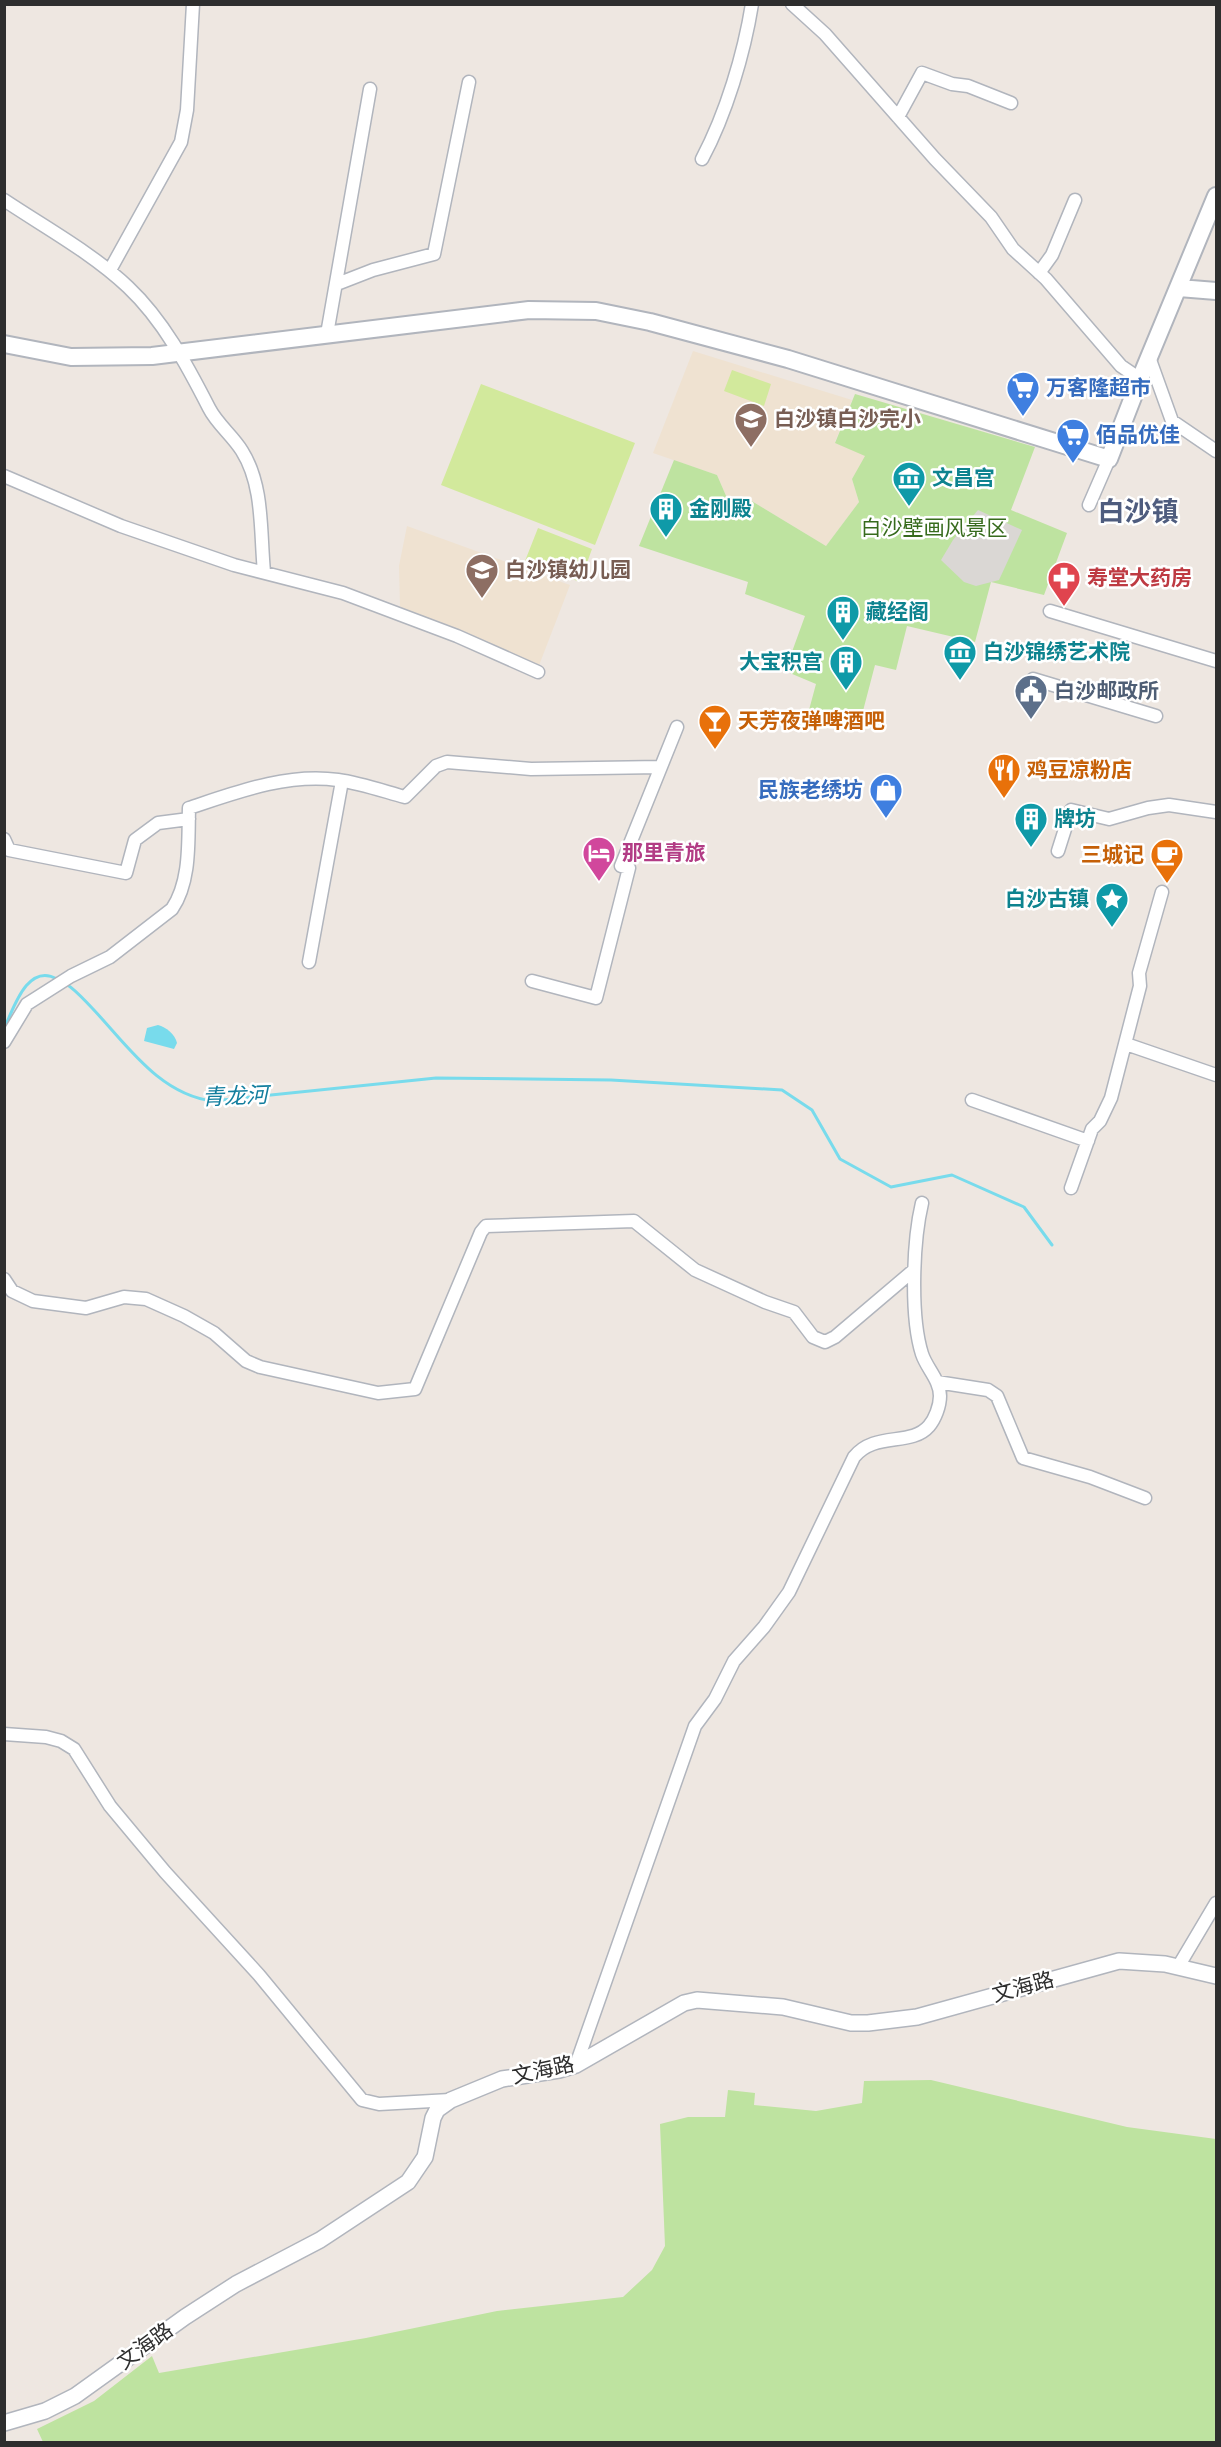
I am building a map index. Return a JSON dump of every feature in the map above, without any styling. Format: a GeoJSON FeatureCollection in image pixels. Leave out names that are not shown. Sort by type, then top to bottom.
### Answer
{"type":"FeatureCollection","features":[{"type":"Feature","properties":{"kind":"main road"},"geometry":{"type":"LineString","coordinates":[[4,344],[71,357],[112,358],[179,353],[529,310],[596,311],[650,322],[788,359],[1109,459],[1216,196]]}},
{"type":"Feature","properties":{"kind":"main road"},"geometry":{"type":"LineString","coordinates":[[1179,288],[1216,291]]}},
{"type":"Feature","properties":{"kind":"street"},"geometry":{"type":"LineString","coordinates":[[110,270],[181,142],[187,110],[194,4]]}},
{"type":"Feature","properties":{"kind":"street"},"geometry":{"type":"LineString","coordinates":[[702,159],[715,130],[742,52],[752,4]]}},
{"type":"Feature","properties":{"kind":"street"},"geometry":{"type":"LineString","coordinates":[[792,4],[825,34],[991,217],[1013,249],[1039,273],[1120,366],[1140,379]]}},
{"type":"Feature","properties":{"kind":"street"},"geometry":{"type":"LineString","coordinates":[[898,117],[922,73],[952,84],[968,86],[1011,104]]}},
{"type":"Feature","properties":{"kind":"street"},"geometry":{"type":"LineString","coordinates":[[337,284],[381,267],[434,254],[469,82]]}},
{"type":"Feature","properties":{"kind":"street"},"geometry":{"type":"LineString","coordinates":[[327,334],[370,89]]}},
{"type":"Feature","properties":{"kind":"street"},"geometry":{"type":"LineString","coordinates":[[4,200],[110,270],[149,310],[179,353],[210,410],[236,442],[249,464],[257,489],[264,572]]}},
{"type":"Feature","properties":{"kind":"street"},"geometry":{"type":"LineString","coordinates":[[1039,273],[1052,255],[1075,200]]}},
{"type":"Feature","properties":{"kind":"street"},"geometry":{"type":"LineString","coordinates":[[1149,357],[1172,421],[1216,451]]}},
{"type":"Feature","properties":{"kind":"street"},"geometry":{"type":"LineString","coordinates":[[1089,505],[1109,459]]}},
{"type":"Feature","properties":{"kind":"street"},"geometry":{"type":"LineString","coordinates":[[4,476],[121,526],[234,565],[343,593],[457,636],[538,672]]}},
{"type":"Feature","properties":{"kind":"street"},"geometry":{"type":"LineString","coordinates":[[1050,611],[1216,661]]}},
{"type":"Feature","properties":{"kind":"street"},"geometry":{"type":"LineString","coordinates":[[1033,680],[1156,716]]}},
{"type":"Feature","properties":{"kind":"street"},"geometry":{"type":"LineString","coordinates":[[532,981],[596,998],[629,868],[621,866],[677,727]]}},
{"type":"Feature","properties":{"kind":"street"},"geometry":{"type":"LineString","coordinates":[[4,1042],[22,1010],[71,976],[110,957],[172,909],[178,900],[184,881],[189,808],[251,787],[308,779],[342,781],[405,797],[436,766],[447,762],[531,769],[660,767]]}},
{"type":"Feature","properties":{"kind":"street"},"geometry":{"type":"LineString","coordinates":[[309,962],[342,781]]}},
{"type":"Feature","properties":{"kind":"street"},"geometry":{"type":"LineString","coordinates":[[1058,851],[1071,810],[1109,819],[1148,808],[1169,805],[1216,812]]}},
{"type":"Feature","properties":{"kind":"street"},"geometry":{"type":"LineString","coordinates":[[4,839],[9,850],[126,873],[135,840],[161,821],[189,819]]}},
{"type":"Feature","properties":{"kind":"street"},"geometry":{"type":"LineString","coordinates":[[1071,1188],[1092,1129],[1100,1121],[1108,1105],[1126,1044],[1140,986],[1139,973],[1162,892]]}},
{"type":"Feature","properties":{"kind":"street"},"geometry":{"type":"LineString","coordinates":[[1126,1044],[1216,1075]]}},
{"type":"Feature","properties":{"kind":"street"},"geometry":{"type":"LineString","coordinates":[[972,1100],[1088,1141]]}},
{"type":"Feature","properties":{"kind":"street"},"geometry":{"type":"LineString","coordinates":[[576,2065],[695,1726],[715,1699],[734,1661],[764,1627],[789,1592],[854,1457],[873,1442],[918,1434],[924,1430],[938,1407],[940,1396],[938,1382],[922,1354],[915,1312],[914,1270],[922,1203]]}},
{"type":"Feature","properties":{"kind":"street"},"geometry":{"type":"LineString","coordinates":[[4,1279],[12,1291],[33,1300],[86,1308],[124,1297],[139,1297],[184,1316],[214,1333],[252,1365],[386,1393],[415,1389],[481,1232],[486,1226],[630,1219],[695,1270],[765,1302],[794,1312],[813,1337],[825,1342],[835,1337],[914,1270]]}},
{"type":"Feature","properties":{"kind":"street"},"geometry":{"type":"LineString","coordinates":[[938,1382],[987,1390],[998,1396],[1023,1458],[1090,1478],[1145,1498]]}},
{"type":"Feature","properties":{"kind":"street"},"geometry":{"type":"LineString","coordinates":[[4,1734],[46,1737],[61,1741],[74,1749],[110,1806],[165,1872],[252,1967],[363,2100],[378,2104],[451,2100]]}},
{"type":"Feature","properties":{"kind":"street"},"geometry":{"type":"LineString","coordinates":[[1178,1967],[1216,1903]]}},
{"type":"Feature","properties":{"kind":"street","name":"文海路"},"geometry":{"type":"LineString","coordinates":[[4,2423],[45,2411],[75,2396],[185,2317],[236,2284],[320,2240],[408,2182],[422,2165],[433,2118],[440,2107],[451,2100],[502,2079],[560,2070],[576,2065],[684,2003],[697,2000],[783,2007],[851,2023],[868,2023],[917,2017],[1119,1961],[1178,1967],[1216,1976]]}},
{"type":"Feature","properties":{"kind":"shaded area","name":"白沙镇白沙完小"},"geometry":{"type":"Polygon","coordinates":[[[693,351],[852,400],[835,442],[866,456],[852,479],[859,502],[826,546],[750,500],[730,505],[717,475],[653,453],[693,351]]]}},
{"type":"Feature","properties":{"kind":"shaded area"},"geometry":{"type":"Polygon","coordinates":[[[978,510],[1022,530],[999,580],[976,586],[964,582],[941,560],[953,540],[978,510]]]}},
{"type":"Feature","properties":{"kind":"shaded area","name":"白沙镇幼儿园"},"geometry":{"type":"Polygon","coordinates":[[[407,526],[570,585],[538,668],[407,615],[400,606],[399,566],[407,526]]]}},
{"type":"Feature","properties":{"kind":"green space"},"geometry":{"type":"Polygon","coordinates":[[[732,370],[771,384],[764,406],[724,391],[732,370]]]}},
{"type":"Feature","properties":{"kind":"green space"},"geometry":{"type":"Polygon","coordinates":[[[481,384],[635,443],[595,545],[441,485],[481,384]]]}},
{"type":"Feature","properties":{"kind":"green space","name":"白沙壁画风景区"},"geometry":{"type":"Polygon","coordinates":[[[855,394],[1035,447],[1011,510],[1067,533],[1044,595],[991,582],[975,642],[907,626],[896,670],[875,665],[858,730],[809,710],[816,684],[785,671],[805,616],[745,594],[748,582],[639,546],[674,460],[717,475],[730,505],[750,500],[826,546],[859,502],[852,479],[865,456],[835,443],[855,394]]]}},
{"type":"Feature","properties":{"kind":"green space"},"geometry":{"type":"Polygon","coordinates":[[[538,528],[592,549],[580,582],[525,561],[538,528]]]}},
{"type":"Feature","properties":{"kind":"green space"},"geometry":{"type":"Polygon","coordinates":[[[931,2080],[1127,2127],[1216,2139],[1216,2442],[43,2442],[37,2429],[94,2401],[152,2356],[159,2373],[366,2338],[497,2311],[623,2297],[652,2270],[665,2246],[660,2124],[688,2117],[725,2117],[728,2090],[755,2093],[754,2105],[816,2111],[862,2103],[864,2081],[931,2080]]]}},
{"type":"Feature","properties":{"kind":"water"},"geometry":{"type":"Polygon","coordinates":[[[158,1025],[167,1029],[174,1037],[177,1043],[174,1049],[144,1041],[147,1028],[158,1025]]]}},
{"type":"Feature","properties":{"kind":"waterway","name":"青龙河"},"geometry":{"type":"LineString","coordinates":[[4,1029],[17,1000],[29,982],[46,975],[57,979]]}},
{"type":"Feature","properties":{"kind":"waterway"},"geometry":{"type":"LineString","coordinates":[[66,984],[80,995],[132,1052],[161,1079],[194,1097],[213,1101],[436,1078],[611,1080],[782,1090],[812,1110],[840,1159],[891,1187],[952,1175],[1024,1207],[1052,1245]]}},
{"type":"Feature","properties":{"kind":"place","name":"万客隆超市"},"geometry":{"type":"Point","coordinates":[1023,417]}},
{"type":"Feature","properties":{"kind":"place","name":"白沙镇白沙完小"},"geometry":{"type":"Point","coordinates":[751,448]}},
{"type":"Feature","properties":{"kind":"place","name":"佰品优佳"},"geometry":{"type":"Point","coordinates":[1073,464]}},
{"type":"Feature","properties":{"kind":"place","name":"文昌宫"},"geometry":{"type":"Point","coordinates":[909,507]}},
{"type":"Feature","properties":{"kind":"place","name":"金刚殿"},"geometry":{"type":"Point","coordinates":[666,538]}},
{"type":"Feature","properties":{"kind":"place","name":"白沙镇幼儿园"},"geometry":{"type":"Point","coordinates":[482,599]}},
{"type":"Feature","properties":{"kind":"place","name":"寿堂大药房"},"geometry":{"type":"Point","coordinates":[1064,607]}},
{"type":"Feature","properties":{"kind":"place","name":"藏经阁"},"geometry":{"type":"Point","coordinates":[843,641]}},
{"type":"Feature","properties":{"kind":"place","name":"白沙锦绣艺术院"},"geometry":{"type":"Point","coordinates":[960,681]}},
{"type":"Feature","properties":{"kind":"place","name":"大宝积宫"},"geometry":{"type":"Point","coordinates":[846,691]}},
{"type":"Feature","properties":{"kind":"place","name":"白沙邮政所"},"geometry":{"type":"Point","coordinates":[1031,720]}},
{"type":"Feature","properties":{"kind":"place","name":"天芳夜弹啤酒吧"},"geometry":{"type":"Point","coordinates":[715,750]}},
{"type":"Feature","properties":{"kind":"place","name":"鸡豆凉粉店"},"geometry":{"type":"Point","coordinates":[1004,799]}},
{"type":"Feature","properties":{"kind":"place","name":"民族老绣坊"},"geometry":{"type":"Point","coordinates":[886,819]}},
{"type":"Feature","properties":{"kind":"place","name":"牌坊"},"geometry":{"type":"Point","coordinates":[1031,848]}},
{"type":"Feature","properties":{"kind":"place","name":"那里青旅"},"geometry":{"type":"Point","coordinates":[599,882]}},
{"type":"Feature","properties":{"kind":"place","name":"三城记"},"geometry":{"type":"Point","coordinates":[1167,884]}},
{"type":"Feature","properties":{"kind":"place","name":"白沙古镇"},"geometry":{"type":"Point","coordinates":[1112,928]}},
{"type":"Feature","properties":{"kind":"district","name":"白沙镇"},"geometry":{"type":"Point","coordinates":[1138,512]}}]}
